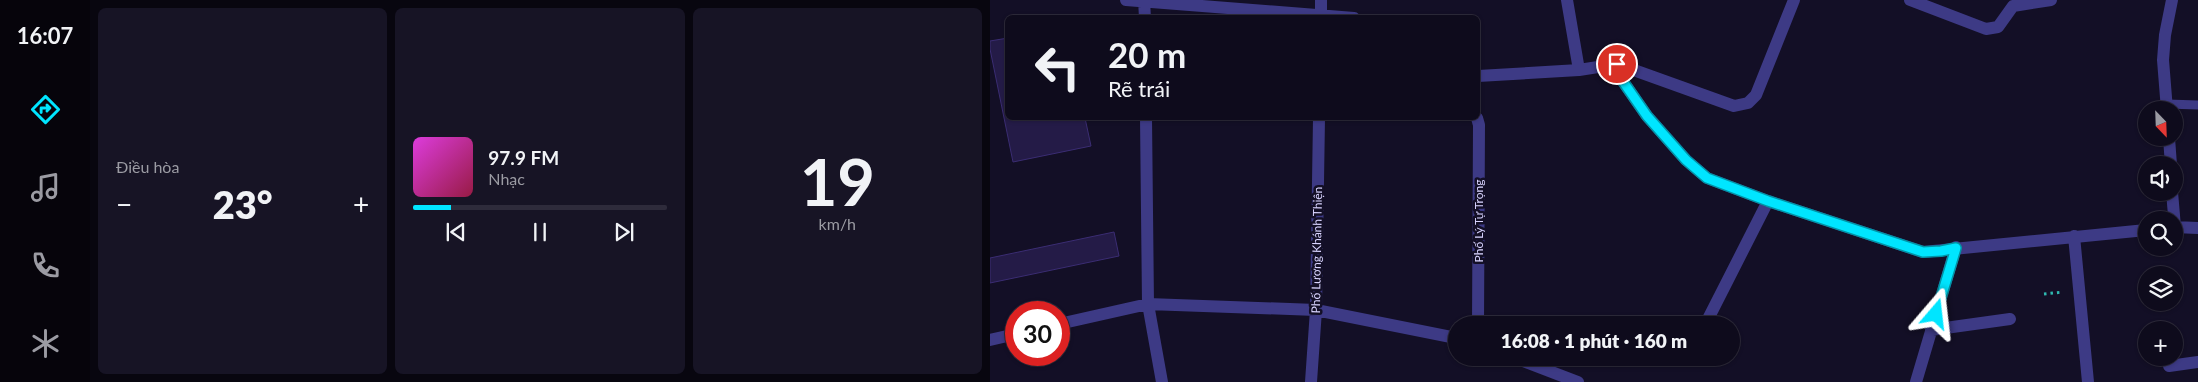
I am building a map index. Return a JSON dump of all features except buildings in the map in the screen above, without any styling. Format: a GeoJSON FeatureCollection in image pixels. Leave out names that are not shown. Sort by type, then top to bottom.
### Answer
{"type":"FeatureCollection","features":[{"type":"Feature","properties":{"kind":"street"},"geometry":{"type":"LineString","coordinates":[[1126,0],[1309,15]]}},
{"type":"Feature","properties":{"kind":"street"},"geometry":{"type":"LineString","coordinates":[[1321,0],[1321,15]]}},
{"type":"Feature","properties":{"kind":"street"},"geometry":{"type":"LineString","coordinates":[[1566,0],[1579,70]]}},
{"type":"Feature","properties":{"kind":"street"},"geometry":{"type":"LineString","coordinates":[[1480,76],[1579,70],[1617,64],[1734,106],[1748,103],[1756,94],[1794,0]]}},
{"type":"Feature","properties":{"kind":"street"},"geometry":{"type":"LineString","coordinates":[[1910,0],[1986,29],[1998,27],[2012,3],[2051,0]]}},
{"type":"Feature","properties":{"kind":"street"},"geometry":{"type":"LineString","coordinates":[[2166,101],[2163,60],[2165,35],[2172,0]]}},
{"type":"Feature","properties":{"kind":"street"},"geometry":{"type":"LineString","coordinates":[[1144,1],[1144,15]]}},
{"type":"Feature","properties":{"kind":"street"},"geometry":{"type":"LineString","coordinates":[[1617,64],[1622,80],[1647,116],[1686,160],[1707,178],[1768,201],[1923,252],[2138,231]]}},
{"type":"Feature","properties":{"kind":"street"},"geometry":{"type":"LineString","coordinates":[[1146,120],[1148,304],[1162,382]]}},
{"type":"Feature","properties":{"kind":"street","name":"Phố Lương Khánh Thiện"},"geometry":{"type":"LineString","coordinates":[[1311,382],[1316,310],[1320,120]]}},
{"type":"Feature","properties":{"kind":"street","name":"Phố Lý Tự Trọng"},"geometry":{"type":"LineString","coordinates":[[1477,120],[1479,135],[1478,316]]}},
{"type":"Feature","properties":{"kind":"street"},"geometry":{"type":"LineString","coordinates":[[1710,316],[1768,201]]}},
{"type":"Feature","properties":{"kind":"street"},"geometry":{"type":"LineString","coordinates":[[2183,227],[2198,228]]}},
{"type":"Feature","properties":{"kind":"street"},"geometry":{"type":"LineString","coordinates":[[2074,236],[2088,382]]}},
{"type":"Feature","properties":{"kind":"street"},"geometry":{"type":"LineString","coordinates":[[1916,382],[1956,248]]}},
{"type":"Feature","properties":{"kind":"street"},"geometry":{"type":"LineString","coordinates":[[1070,322],[1148,304],[1316,310],[1448,336]]}},
{"type":"Feature","properties":{"kind":"street"},"geometry":{"type":"LineString","coordinates":[[1931,330],[2010,319]]}},
{"type":"Feature","properties":{"kind":"street"},"geometry":{"type":"LineString","coordinates":[[990,340],[1005,337]]}},
{"type":"Feature","properties":{"kind":"street"},"geometry":{"type":"LineString","coordinates":[[2183,364],[2198,362]]}},
{"type":"Feature","properties":{"kind":"street"},"geometry":{"type":"LineString","coordinates":[[1535,366],[1576,382]]}},
{"type":"Feature","properties":{"kind":"lane"},"geometry":{"type":"LineString","coordinates":[[2183,106],[2198,105]]}},
{"type":"Feature","properties":{"kind":"route"},"geometry":{"type":"LineString","coordinates":[[1617,64],[1622,80],[1647,116],[1686,160],[1707,178],[1768,201],[1923,252],[1956,248],[1936,314]]}}]}
